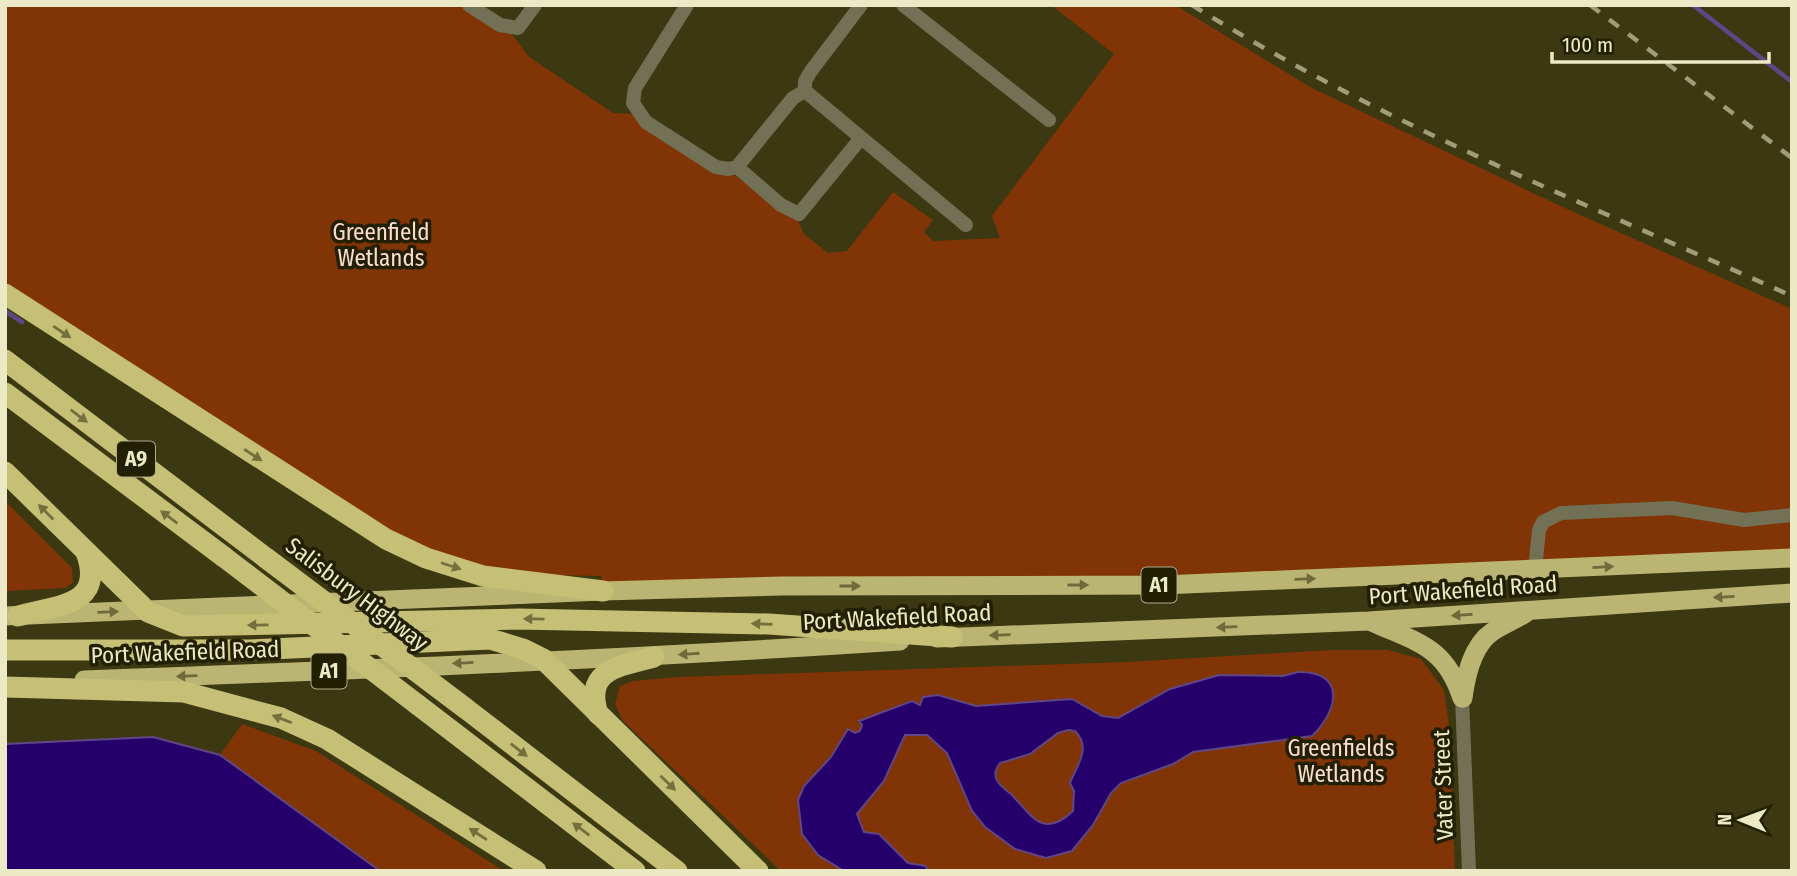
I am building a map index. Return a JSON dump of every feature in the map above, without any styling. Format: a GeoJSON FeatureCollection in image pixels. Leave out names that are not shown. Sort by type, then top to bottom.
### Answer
{"type":"FeatureCollection","features":[{"type":"Feature","properties":{"kind":"highway"},"geometry":{"type":"LineString","coordinates":[[5,294],[386,539],[426,558],[483,576],[603,591]]}},
{"type":"Feature","properties":{"kind":"highway","name":"Salisbury Highway"},"geometry":{"type":"LineString","coordinates":[[5,360],[677,871]]}},
{"type":"Feature","properties":{"kind":"highway","name":"A9"},"geometry":{"type":"LineString","coordinates":[[5,393],[635,871]]}},
{"type":"Feature","properties":{"kind":"highway"},"geometry":{"type":"LineString","coordinates":[[5,472],[148,612],[183,626],[518,618],[769,624],[952,637]]}},
{"type":"Feature","properties":{"kind":"highway"},"geometry":{"type":"LineString","coordinates":[[12,616],[78,599],[88,591],[93,575],[86,552]]}},
{"type":"Feature","properties":{"kind":"highway","name":"Port Wakefield Road"},"geometry":{"type":"LineString","coordinates":[[12,616],[782,586],[1163,585],[1792,558]]}},
{"type":"Feature","properties":{"kind":"highway","name":"Port Wakefield Road"},"geometry":{"type":"LineString","coordinates":[[5,685],[543,659],[654,657],[952,637],[1369,621],[1792,593]]}},
{"type":"Feature","properties":{"kind":"highway"},"geometry":{"type":"LineString","coordinates":[[1462,698],[1467,673],[1488,635],[1530,610]]}},
{"type":"Feature","properties":{"kind":"highway"},"geometry":{"type":"LineString","coordinates":[[1369,621],[1437,653],[1453,674],[1462,698]]}},
{"type":"Feature","properties":{"kind":"highway"},"geometry":{"type":"LineString","coordinates":[[5,650],[249,650],[490,639],[523,649],[543,659],[758,871]]}},
{"type":"Feature","properties":{"kind":"highway"},"geometry":{"type":"LineString","coordinates":[[598,714],[595,692],[601,675],[614,667],[654,657]]}},
{"type":"Feature","properties":{"kind":"highway"},"geometry":{"type":"LineString","coordinates":[[5,685],[184,692],[281,718],[327,739],[372,766],[536,871]]}},
{"type":"Feature","properties":{"kind":"street"},"geometry":{"type":"LineString","coordinates":[[468,5],[508,29],[518,28],[535,5]]}},
{"type":"Feature","properties":{"kind":"street"},"geometry":{"type":"LineString","coordinates":[[687,5],[635,88],[633,103],[646,122],[727,170],[737,167],[793,98],[805,91]]}},
{"type":"Feature","properties":{"kind":"street"},"geometry":{"type":"LineString","coordinates":[[860,5],[811,71],[805,81],[805,91],[966,225]]}},
{"type":"Feature","properties":{"kind":"street"},"geometry":{"type":"LineString","coordinates":[[903,5],[1049,120]]}},
{"type":"Feature","properties":{"kind":"street"},"geometry":{"type":"LineString","coordinates":[[737,167],[781,205],[799,214],[861,138]]}},
{"type":"Feature","properties":{"kind":"street"},"geometry":{"type":"LineString","coordinates":[[1535,570],[1539,530],[1544,522],[1562,513],[1672,508],[1744,520],[1792,514]]}},
{"type":"Feature","properties":{"kind":"street","name":"Vater Street"},"geometry":{"type":"LineString","coordinates":[[1462,698],[1469,871]]}},
{"type":"Feature","properties":{"kind":"green space","name":"Greenfield Wetlands"},"geometry":{"type":"Polygon","coordinates":[[[5,5],[469,5],[508,29],[529,57],[613,113],[638,114],[795,214],[804,234],[828,253],[847,251],[893,192],[933,220],[924,232],[933,241],[1000,238],[992,216],[1114,54],[1051,5],[1175,5],[1312,88],[1569,210],[1792,309],[1792,558],[603,591],[601,576],[543,575],[474,564],[404,540],[5,285],[5,5]]]}},
{"type":"Feature","properties":{"kind":"green space"},"geometry":{"type":"Polygon","coordinates":[[[5,501],[72,568],[73,582],[66,588],[5,591],[5,501]]]}},
{"type":"Feature","properties":{"kind":"green space","name":"Greenfields Wetlands"},"geometry":{"type":"Polygon","coordinates":[[[1332,650],[1388,650],[1421,659],[1444,690],[1449,725],[1455,871],[781,871],[623,721],[615,704],[620,686],[633,681],[678,677],[1125,662],[1332,650]]]}},
{"type":"Feature","properties":{"kind":"green space"},"geometry":{"type":"Polygon","coordinates":[[[242,724],[316,751],[504,871],[380,871],[220,755],[242,724]]]}},
{"type":"Feature","properties":{"kind":"shaded area"},"geometry":{"type":"Polygon","coordinates":[[[1298,672],[1313,673],[1331,685],[1332,704],[1328,715],[1312,736],[1193,752],[1173,764],[1121,783],[1111,793],[1093,825],[1072,851],[1046,858],[1015,849],[985,827],[972,811],[947,753],[927,735],[905,735],[884,781],[857,814],[864,832],[879,834],[908,863],[926,866],[927,871],[844,871],[818,855],[802,834],[798,800],[804,786],[831,757],[848,729],[855,733],[860,731],[862,725],[859,721],[912,701],[920,705],[923,697],[938,695],[976,706],[1072,699],[1102,716],[1118,718],[1170,689],[1219,675],[1283,676],[1298,672]],[[1075,731],[1058,733],[1030,754],[1000,763],[996,770],[998,783],[1039,822],[1054,823],[1073,811],[1074,791],[1070,783],[1083,750],[1080,737],[1075,731]]]}},
{"type":"Feature","properties":{"kind":"shaded area"},"geometry":{"type":"Polygon","coordinates":[[[153,737],[220,755],[380,871],[5,871],[5,744],[153,737]]]}},
{"type":"Feature","properties":{"kind":"waterway"},"geometry":{"type":"LineString","coordinates":[[1693,5],[1792,82]]}},
{"type":"Feature","properties":{"kind":"waterway"},"geometry":{"type":"LineString","coordinates":[[5,311],[22,322]]}},
{"type":"Feature","properties":{"kind":"railway"},"geometry":{"type":"LineString","coordinates":[[1192,5],[1264,48],[1411,125],[1792,296]]}},
{"type":"Feature","properties":{"kind":"railway"},"geometry":{"type":"LineString","coordinates":[[1590,5],[1792,158]]}}]}
